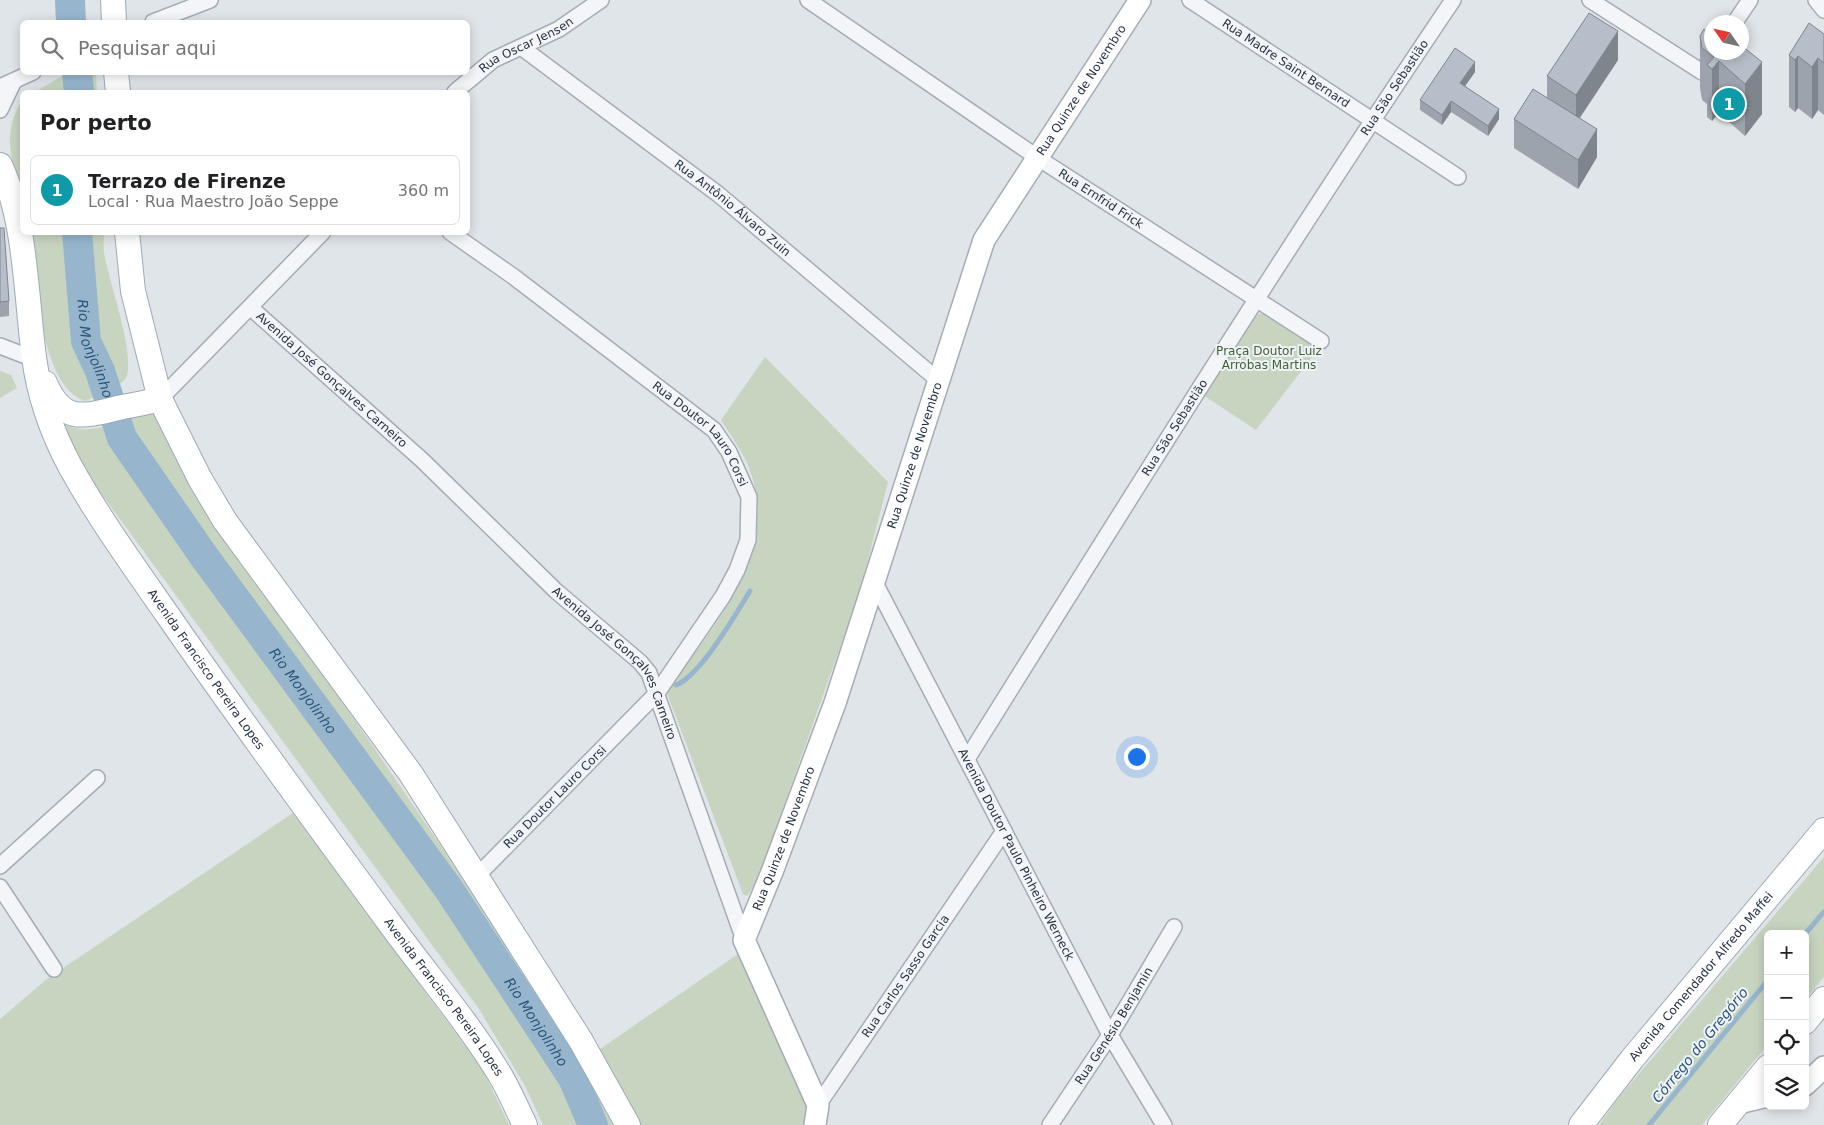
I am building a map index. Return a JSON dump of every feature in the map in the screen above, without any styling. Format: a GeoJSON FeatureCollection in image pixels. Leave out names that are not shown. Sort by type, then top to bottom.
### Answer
{"type":"FeatureCollection","features":[{"type":"Feature","properties":{"kind":"main road"},"geometry":{"type":"LineString","coordinates":[[113,0],[114,20]]}},
{"type":"Feature","properties":{"kind":"main road","name":"Rua Quinze de Novembro"},"geometry":{"type":"LineString","coordinates":[[744,940],[772,872],[835,703],[984,240],[1140,0]]}},
{"type":"Feature","properties":{"kind":"main road"},"geometry":{"type":"LineString","coordinates":[[116,75],[118,90]]}},
{"type":"Feature","properties":{"kind":"main road","name":"Avenida Francisco Pereira Lopes"},"geometry":{"type":"LineString","coordinates":[[0,165],[6,177],[18,226],[28,286],[34,359],[48,421],[69,464],[93,507],[240,720],[428,975],[474,1034],[499,1073],[525,1125]]}},
{"type":"Feature","properties":{"kind":"main road"},"geometry":{"type":"LineString","coordinates":[[127,235],[133,290],[149,362],[160,399],[195,470],[226,521],[411,774],[475,878],[581,1041],[628,1125]]}},
{"type":"Feature","properties":{"kind":"main road"},"geometry":{"type":"LineString","coordinates":[[34,359],[54,402],[64,410],[82,416],[160,399]]}},
{"type":"Feature","properties":{"kind":"main road"},"geometry":{"type":"LineString","coordinates":[[127,406],[144,376],[149,362]]}},
{"type":"Feature","properties":{"kind":"main road","name":"Avenida Comendador Alfredo Maffei"},"geometry":{"type":"LineString","coordinates":[[1581,1125],[1632,1059],[1824,830]]}},
{"type":"Feature","properties":{"kind":"main road","name":"Avenida José Gonçalves Carneiro"},"geometry":{"type":"LineString","coordinates":[[744,940],[819,1118]]}},
{"type":"Feature","properties":{"kind":"main road"},"geometry":{"type":"LineString","coordinates":[[1807,1020],[1824,999]]}},
{"type":"Feature","properties":{"kind":"main road"},"geometry":{"type":"LineString","coordinates":[[1809,1081],[1824,1067]]}},
{"type":"Feature","properties":{"kind":"main road"},"geometry":{"type":"LineString","coordinates":[[1720,1125],[1764,1072]]}},
{"type":"Feature","properties":{"kind":"main road"},"geometry":{"type":"LineString","coordinates":[[1738,1103],[1764,1097]]}},
{"type":"Feature","properties":{"kind":"street"},"geometry":{"type":"LineString","coordinates":[[158,20],[210,0]]}},
{"type":"Feature","properties":{"kind":"street","name":"Rua Oscar Jensen"},"geometry":{"type":"LineString","coordinates":[[457,90],[493,60],[559,28],[601,0]]}},
{"type":"Feature","properties":{"kind":"street","name":"Rua Ernfrid Frick"},"geometry":{"type":"LineString","coordinates":[[808,0],[1038,158],[1321,341]]}},
{"type":"Feature","properties":{"kind":"street","name":"Rua Madre Saint Bernard"},"geometry":{"type":"LineString","coordinates":[[1190,0],[1458,177]]}},
{"type":"Feature","properties":{"kind":"street","name":"Rua São Sebastião"},"geometry":{"type":"LineString","coordinates":[[967,759],[1256,300],[1372,120],[1453,0]]}},
{"type":"Feature","properties":{"kind":"street"},"geometry":{"type":"LineString","coordinates":[[1590,0],[1702,72],[1710,60]]}},
{"type":"Feature","properties":{"kind":"street"},"geometry":{"type":"LineString","coordinates":[[1740,15],[1750,0]]}},
{"type":"Feature","properties":{"kind":"street"},"geometry":{"type":"LineString","coordinates":[[1816,0],[1824,10]]}},
{"type":"Feature","properties":{"kind":"street","name":"Rua Antônio Álvaro Zuin"},"geometry":{"type":"LineString","coordinates":[[521,47],[718,194],[938,380]]}},
{"type":"Feature","properties":{"kind":"street"},"geometry":{"type":"LineString","coordinates":[[0,110],[6,85],[27,75]]}},
{"type":"Feature","properties":{"kind":"street"},"geometry":{"type":"LineString","coordinates":[[160,399],[251,308],[320,235]]}},
{"type":"Feature","properties":{"kind":"street","name":"Rua Doutor Lauro Corsi"},"geometry":{"type":"LineString","coordinates":[[454,235],[514,277],[714,430],[736,466],[749,497],[748,540],[737,570],[723,596],[657,693],[475,878]]}},
{"type":"Feature","properties":{"kind":"street","name":"Avenida José Gonçalves Carneiro"},"geometry":{"type":"LineString","coordinates":[[251,308],[422,460],[556,591],[640,662],[649,673],[744,940]]}},
{"type":"Feature","properties":{"kind":"street"},"geometry":{"type":"LineString","coordinates":[[0,346],[34,359]]}},
{"type":"Feature","properties":{"kind":"street","name":"Avenida Doutor Paulo Pinheiro Werneck"},"geometry":{"type":"LineString","coordinates":[[875,582],[1110,1035],[1164,1125]]}},
{"type":"Feature","properties":{"kind":"street"},"geometry":{"type":"LineString","coordinates":[[0,866],[97,778]]}},
{"type":"Feature","properties":{"kind":"street","name":"Rua Carlos Sasso Garcia"},"geometry":{"type":"LineString","coordinates":[[819,1118],[1004,831]]}},
{"type":"Feature","properties":{"kind":"street"},"geometry":{"type":"LineString","coordinates":[[0,887],[54,969]]}},
{"type":"Feature","properties":{"kind":"street","name":"Rua Genésio Benjamin"},"geometry":{"type":"LineString","coordinates":[[1050,1125],[1110,1035],[1174,927]]}},
{"type":"Feature","properties":{"kind":"green space"},"geometry":{"type":"Polygon","coordinates":[[[64,75],[96,75],[97,90],[38,90],[64,75]]]}},
{"type":"Feature","properties":{"kind":"green space"},"geometry":{"type":"Polygon","coordinates":[[[20,104],[20,192],[10,149],[11,126],[20,104]]]}},
{"type":"Feature","properties":{"kind":"green space"},"geometry":{"type":"Polygon","coordinates":[[[29,235],[104,235],[104,252],[127,352],[128,367],[124,381],[86,401],[71,392],[59,376],[49,353],[42,328],[29,235]]]}},
{"type":"Feature","properties":{"kind":"green space","name":"Praça Doutor Luiz Arrobas Martins"},"geometry":{"type":"Polygon","coordinates":[[[1262,312],[1319,348],[1256,430],[1203,395],[1255,317],[1262,312]]]}},
{"type":"Feature","properties":{"kind":"green space"},"geometry":{"type":"Polygon","coordinates":[[[765,357],[888,482],[860,591],[758,879],[747,896],[743,894],[668,692],[669,683],[673,676],[697,650],[728,604],[740,582],[756,537],[758,513],[755,488],[744,457],[721,420],[765,357]]]}},
{"type":"Feature","properties":{"kind":"green space"},"geometry":{"type":"Polygon","coordinates":[[[0,371],[11,375],[17,388],[0,398],[0,371]]]}},
{"type":"Feature","properties":{"kind":"green space"},"geometry":{"type":"Polygon","coordinates":[[[145,413],[153,413],[157,417],[176,459],[198,496],[395,778],[521,965],[579,1060],[613,1125],[543,1125],[525,1086],[479,1009],[81,466],[61,423],[71,427],[92,429],[114,424],[145,413]]]}},
{"type":"Feature","properties":{"kind":"green space"},"geometry":{"type":"Polygon","coordinates":[[[293,813],[483,1070],[509,1125],[0,1125],[0,1019],[47,979],[293,813]]]}},
{"type":"Feature","properties":{"kind":"green space"},"geometry":{"type":"Polygon","coordinates":[[[1824,857],[1824,977],[1809,995],[1809,930],[1764,930],[1764,1049],[1702,1125],[1599,1125],[1619,1097],[1824,857]]]}},
{"type":"Feature","properties":{"kind":"green space"},"geometry":{"type":"Polygon","coordinates":[[[738,954],[807,1104],[805,1125],[636,1125],[600,1049],[738,954]]]}},
{"type":"Feature","properties":{"kind":"building"},"geometry":{"type":"Polygon","coordinates":[[[1589,13],[1618,31],[1576,95],[1547,76],[1589,13]]]}},
{"type":"Feature","properties":{"kind":"building"},"geometry":{"type":"Polygon","coordinates":[[[1809,23],[1824,34],[1824,63],[1818,58],[1812,67],[1798,56],[1795,60],[1789,55],[1809,23]]]}},
{"type":"Feature","properties":{"kind":"building"},"geometry":{"type":"Polygon","coordinates":[[[1704,29],[1704,50],[1702,48],[1700,36],[1704,29]]]}},
{"type":"Feature","properties":{"kind":"building"},"geometry":{"type":"Polygon","coordinates":[[[1455,48],[1475,62],[1460,83],[1499,109],[1488,126],[1451,101],[1442,115],[1420,100],[1455,48]]]}},
{"type":"Feature","properties":{"kind":"building"},"geometry":{"type":"Polygon","coordinates":[[[1749,52],[1762,62],[1745,84],[1719,61],[1712,69],[1707,65],[1711,60],[1749,60],[1749,52]]]}},
{"type":"Feature","properties":{"kind":"building"},"geometry":{"type":"Polygon","coordinates":[[[1533,89],[1597,129],[1578,160],[1514,119],[1533,89]]]}},
{"type":"Feature","properties":{"kind":"building"},"geometry":{"type":"Polygon","coordinates":[[[0,228],[4,228],[9,301],[0,302],[0,228]]]}},
{"type":"Feature","properties":{"kind":"waterway","name":"Rio Monjolinho"},"geometry":{"type":"LineString","coordinates":[[70,0],[71,20]]}},
{"type":"Feature","properties":{"kind":"waterway","name":"Rio Monjolinho"},"geometry":{"type":"LineString","coordinates":[[77,75],[79,90]]}},
{"type":"Feature","properties":{"kind":"waterway","name":"Rio Monjolinho"},"geometry":{"type":"LineString","coordinates":[[77,235],[86,341],[100,371],[122,438],[203,555],[448,888],[573,1078],[593,1125]]}},
{"type":"Feature","properties":{"kind":"waterway"},"geometry":{"type":"LineString","coordinates":[[676,685],[696,670],[717,643],[750,591]]}},
{"type":"Feature","properties":{"kind":"waterway","name":"Córrego do Gregório"},"geometry":{"type":"LineString","coordinates":[[1808,930],[1824,912]]}},
{"type":"Feature","properties":{"kind":"waterway","name":"Córrego do Gregório"},"geometry":{"type":"LineString","coordinates":[[1649,1125],[1764,985]]}},
{"type":"Feature","properties":{"kind":"place","name":"Terrazo de Firenze"},"geometry":{"type":"Point","coordinates":[1729,104]}}]}
